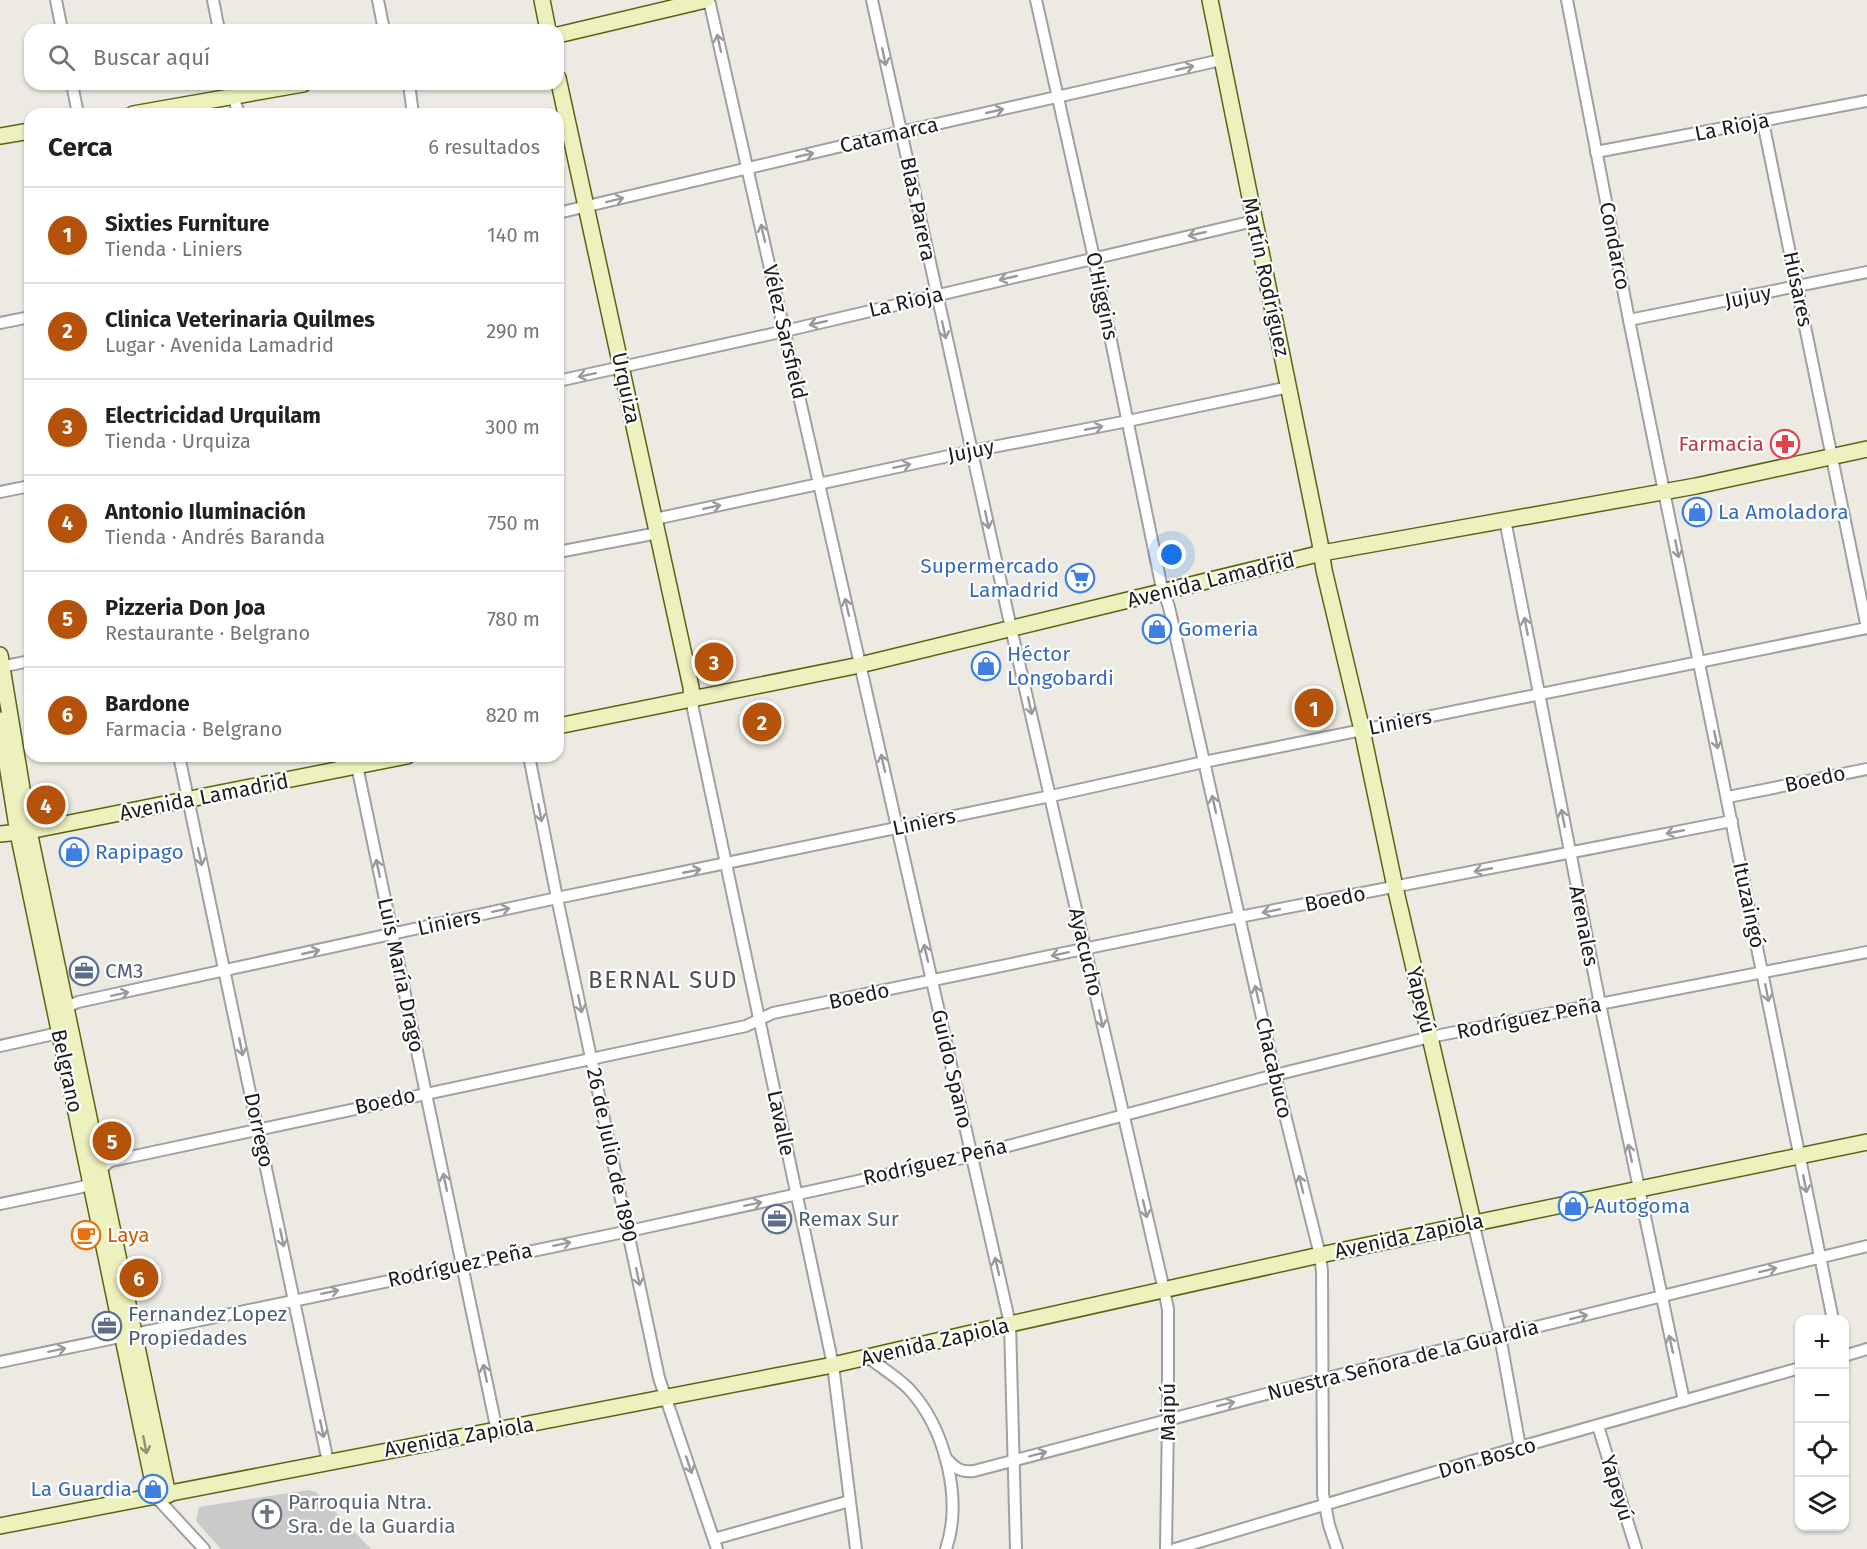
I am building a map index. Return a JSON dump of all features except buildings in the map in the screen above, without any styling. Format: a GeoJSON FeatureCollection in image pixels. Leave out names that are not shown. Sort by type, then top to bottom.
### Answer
{"type":"FeatureCollection","features":[{"type":"Feature","properties":{"kind":"street"},"geometry":{"type":"LineString","coordinates":[[56,0],[61,24]]}},
{"type":"Feature","properties":{"kind":"street"},"geometry":{"type":"LineString","coordinates":[[213,0],[218,24]]}},
{"type":"Feature","properties":{"kind":"street"},"geometry":{"type":"LineString","coordinates":[[378,0],[383,24]]}},
{"type":"Feature","properties":{"kind":"street"},"geometry":{"type":"LineString","coordinates":[[542,0],[547,24]]}},
{"type":"Feature","properties":{"kind":"street"},"geometry":{"type":"LineString","coordinates":[[564,34],[708,0]]}},
{"type":"Feature","properties":{"kind":"street","name":"Vélez Sarsfield"},"geometry":{"type":"LineString","coordinates":[[708,0],[860,664]]}},
{"type":"Feature","properties":{"kind":"street","name":"Blas Parera"},"geometry":{"type":"LineString","coordinates":[[872,0],[1011,628]]}},
{"type":"Feature","properties":{"kind":"street","name":"O'Higgins"},"geometry":{"type":"LineString","coordinates":[[1035,0],[1094,258],[1163,592]]}},
{"type":"Feature","properties":{"kind":"street","name":"Martín Rodríguez"},"geometry":{"type":"LineString","coordinates":[[1210,0],[1322,553]]}},
{"type":"Feature","properties":{"kind":"street","name":"Condarco"},"geometry":{"type":"LineString","coordinates":[[1567,0],[1665,492]]}},
{"type":"Feature","properties":{"kind":"street","name":"Catamarca"},"geometry":{"type":"LineString","coordinates":[[564,212],[901,132],[1221,60]]}},
{"type":"Feature","properties":{"kind":"street"},"geometry":{"type":"LineString","coordinates":[[73,90],[77,108]]}},
{"type":"Feature","properties":{"kind":"street"},"geometry":{"type":"LineString","coordinates":[[409,90],[412,108]]}},
{"type":"Feature","properties":{"kind":"street","name":"Urquiza"},"geometry":{"type":"LineString","coordinates":[[561,90],[692,699]]}},
{"type":"Feature","properties":{"kind":"street"},"geometry":{"type":"LineString","coordinates":[[159,108],[231,91],[237,108]]}},
{"type":"Feature","properties":{"kind":"street","name":"La Rioja"},"geometry":{"type":"LineString","coordinates":[[1596,152],[1867,101]]}},
{"type":"Feature","properties":{"kind":"street","name":"Húsares"},"geometry":{"type":"LineString","coordinates":[[1763,122],[1867,628]]}},
{"type":"Feature","properties":{"kind":"street"},"geometry":{"type":"LineString","coordinates":[[0,136],[24,132]]}},
{"type":"Feature","properties":{"kind":"street","name":"La Rioja"},"geometry":{"type":"LineString","coordinates":[[564,380],[785,331],[1254,221]]}},
{"type":"Feature","properties":{"kind":"street","name":"Jujuy"},"geometry":{"type":"LineString","coordinates":[[1629,320],[1867,272]]}},
{"type":"Feature","properties":{"kind":"street"},"geometry":{"type":"LineString","coordinates":[[0,323],[24,318]]}},
{"type":"Feature","properties":{"kind":"street","name":"Jujuy"},"geometry":{"type":"LineString","coordinates":[[564,550],[819,483],[1289,387]]}},
{"type":"Feature","properties":{"kind":"street","name":"Avenida Lamadrid"},"geometry":{"type":"LineString","coordinates":[[564,725],[860,664],[1322,553],[1665,492],[1867,449]]}},
{"type":"Feature","properties":{"kind":"street"},"geometry":{"type":"LineString","coordinates":[[0,492],[24,487]]}},
{"type":"Feature","properties":{"kind":"street","name":"Ituzaingó"},"geometry":{"type":"LineString","coordinates":[[1665,492],[1832,1315]]}},
{"type":"Feature","properties":{"kind":"street","name":"Arenales"},"geometry":{"type":"LineString","coordinates":[[1505,520],[1600,1004],[1684,1401]]}},
{"type":"Feature","properties":{"kind":"street","name":"Yapeyú"},"geometry":{"type":"LineString","coordinates":[[1322,553],[1395,887],[1500,1336],[1520,1447]]}},
{"type":"Feature","properties":{"kind":"street","name":"Chacabuco"},"geometry":{"type":"LineString","coordinates":[[1163,592],[1169,607],[1275,1075],[1320,1255],[1324,1506],[1337,1549]]}},
{"type":"Feature","properties":{"kind":"street","name":"Ayacucho"},"geometry":{"type":"LineString","coordinates":[[1011,628],[1122,1115],[1163,1283]]}},
{"type":"Feature","properties":{"kind":"street","name":"Liniers"},"geometry":{"type":"LineString","coordinates":[[66,1011],[78,1002],[225,972],[557,898],[1362,729],[1867,628]]}},
{"type":"Feature","properties":{"kind":"street"},"geometry":{"type":"LineString","coordinates":[[23,832],[1,663],[24,661]]}},
{"type":"Feature","properties":{"kind":"street","name":"Guido Spano"},"geometry":{"type":"LineString","coordinates":[[860,664],[1010,1324],[1016,1549]]}},
{"type":"Feature","properties":{"kind":"street","name":"Lavalle"},"geometry":{"type":"LineString","coordinates":[[692,699],[833,1365],[856,1549]]}},
{"type":"Feature","properties":{"kind":"street"},"geometry":{"type":"LineString","coordinates":[[0,720],[23,832]]}},
{"type":"Feature","properties":{"kind":"street","name":"Dorrego"},"geometry":{"type":"LineString","coordinates":[[180,762],[296,1299],[328,1462]]}},
{"type":"Feature","properties":{"kind":"street","name":"Avenida Lamadrid"},"geometry":{"type":"LineString","coordinates":[[0,834],[23,832],[187,800],[362,762]]}},
{"type":"Feature","properties":{"kind":"street","name":"26 de Julio de 1890"},"geometry":{"type":"LineString","coordinates":[[530,762],[659,1378],[715,1544]]}},
{"type":"Feature","properties":{"kind":"street","name":"Luis María Drago"},"geometry":{"type":"LineString","coordinates":[[347,764],[392,934],[496,1431]]}},
{"type":"Feature","properties":{"kind":"street","name":"Boedo"},"geometry":{"type":"LineString","coordinates":[[1728,798],[1867,769]]}},
{"type":"Feature","properties":{"kind":"street","name":"Boedo"},"geometry":{"type":"LineString","coordinates":[[0,1204],[82,1187],[96,1177],[111,1161],[746,1026],[773,1013],[1239,917],[1732,821]]}},
{"type":"Feature","properties":{"kind":"street","name":"Belgrano"},"geometry":{"type":"LineString","coordinates":[[23,832],[66,1011],[96,1177],[162,1496],[173,1514],[204,1549]]}},
{"type":"Feature","properties":{"kind":"street","name":"Belgrano"},"geometry":{"type":"LineString","coordinates":[[23,832],[58,1029],[96,1177]]}},
{"type":"Feature","properties":{"kind":"street","name":"Rodríguez Peña"},"geometry":{"type":"LineString","coordinates":[[0,1362],[629,1231],[972,1155],[1275,1075],[1430,1037],[1867,952]]}},
{"type":"Feature","properties":{"kind":"street"},"geometry":{"type":"LineString","coordinates":[[0,1046],[50,1035],[58,1029],[66,1011]]}},
{"type":"Feature","properties":{"kind":"street","name":"Avenida Zapiola"},"geometry":{"type":"LineString","coordinates":[[0,1526],[869,1358],[1010,1324],[1163,1283],[1320,1255],[1867,1142]]}},
{"type":"Feature","properties":{"kind":"street","name":"Nuestra Señora de la Guardia"},"geometry":{"type":"LineString","coordinates":[[945,1457],[954,1467],[968,1472],[1323,1379],[1867,1246]]}},
{"type":"Feature","properties":{"kind":"street","name":"Maipú"},"geometry":{"type":"LineString","coordinates":[[1163,1283],[1168,1309],[1166,1549]]}},
{"type":"Feature","properties":{"kind":"street"},"geometry":{"type":"LineString","coordinates":[[1849,1355],[1867,1349]]}},
{"type":"Feature","properties":{"kind":"street"},"geometry":{"type":"LineString","coordinates":[[869,1358],[898,1379],[918,1400],[938,1434],[949,1472],[951,1516],[950,1537],[946,1549]]}},
{"type":"Feature","properties":{"kind":"street","name":"Don Bosco"},"geometry":{"type":"LineString","coordinates":[[1175,1549],[1194,1546],[1520,1447],[1796,1369]]}},
{"type":"Feature","properties":{"kind":"street","name":"Yapeyú"},"geometry":{"type":"LineString","coordinates":[[1598,1426],[1636,1549]]}},
{"type":"Feature","properties":{"kind":"street"},"geometry":{"type":"LineString","coordinates":[[715,1544],[850,1501]]}},
{"type":"Feature","properties":{"kind":"shaded area","name":"Parroquia Ntra. Sra. de la Guardia"},"geometry":{"type":"Polygon","coordinates":[[[308,1490],[316,1492],[371,1549],[221,1549],[196,1521],[199,1507],[308,1490]]]}},
{"type":"Feature","properties":{"kind":"place","name":"Farmacia"},"geometry":{"type":"Point","coordinates":[1785,444]}},
{"type":"Feature","properties":{"kind":"place","name":"La Amoladora"},"geometry":{"type":"Point","coordinates":[1697,512]}},
{"type":"Feature","properties":{"kind":"place","name":"Supermercado Lamadrid"},"geometry":{"type":"Point","coordinates":[1080,578]}},
{"type":"Feature","properties":{"kind":"place","name":"Gomeria"},"geometry":{"type":"Point","coordinates":[1157,629]}},
{"type":"Feature","properties":{"kind":"place","name":"Electricidad Urquilam"},"geometry":{"type":"Point","coordinates":[714,662]}},
{"type":"Feature","properties":{"kind":"place","name":"Héctor Longobardi"},"geometry":{"type":"Point","coordinates":[986,666]}},
{"type":"Feature","properties":{"kind":"place","name":"Sixties Furniture"},"geometry":{"type":"Point","coordinates":[1314,708]}},
{"type":"Feature","properties":{"kind":"place","name":"Clinica Veterinaria Quilmes"},"geometry":{"type":"Point","coordinates":[762,722]}},
{"type":"Feature","properties":{"kind":"place","name":"Antonio Iluminación"},"geometry":{"type":"Point","coordinates":[46,805]}},
{"type":"Feature","properties":{"kind":"place","name":"Rapipago"},"geometry":{"type":"Point","coordinates":[74,852]}},
{"type":"Feature","properties":{"kind":"place","name":"CM3"},"geometry":{"type":"Point","coordinates":[84,971]}},
{"type":"Feature","properties":{"kind":"place","name":"Pizzeria Don Joa"},"geometry":{"type":"Point","coordinates":[112,1141]}},
{"type":"Feature","properties":{"kind":"place","name":"Autogoma"},"geometry":{"type":"Point","coordinates":[1573,1206]}},
{"type":"Feature","properties":{"kind":"place","name":"Remax Sur"},"geometry":{"type":"Point","coordinates":[777,1219]}},
{"type":"Feature","properties":{"kind":"place","name":"Laya"},"geometry":{"type":"Point","coordinates":[86,1235]}},
{"type":"Feature","properties":{"kind":"place","name":"Bardone"},"geometry":{"type":"Point","coordinates":[139,1278]}},
{"type":"Feature","properties":{"kind":"place","name":"Fernandez Lopez Propiedades"},"geometry":{"type":"Point","coordinates":[107,1326]}},
{"type":"Feature","properties":{"kind":"place","name":"La Guardia"},"geometry":{"type":"Point","coordinates":[153,1489]}},
{"type":"Feature","properties":{"kind":"place","name":"Parroquia Ntra. Sra. de la Guardia"},"geometry":{"type":"Point","coordinates":[267,1514]}},
{"type":"Feature","properties":{"kind":"district","name":"BERNAL SUD"},"geometry":{"type":"Point","coordinates":[663,980]}}]}
